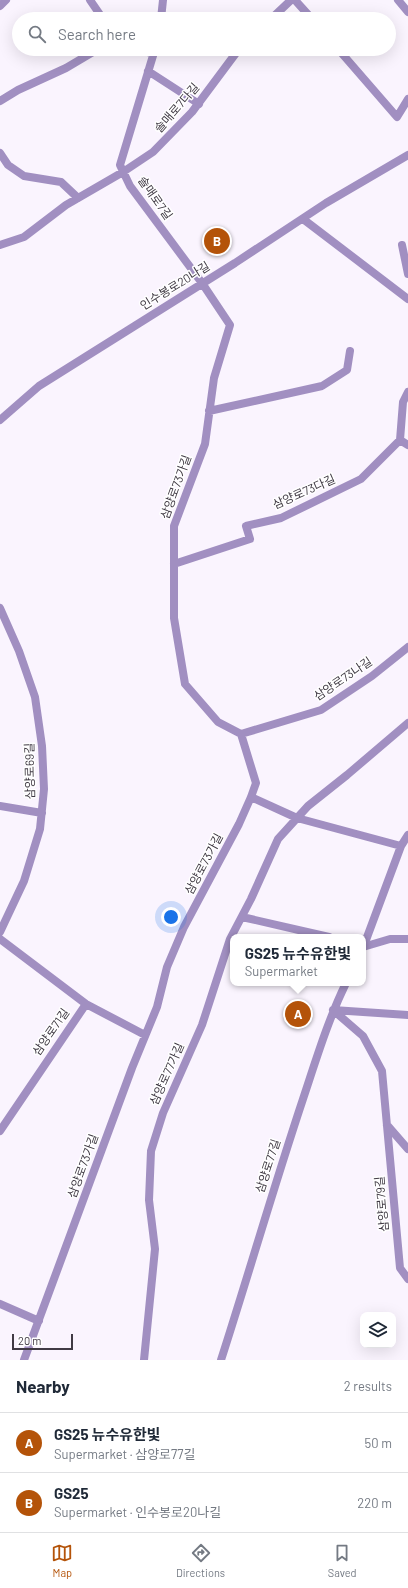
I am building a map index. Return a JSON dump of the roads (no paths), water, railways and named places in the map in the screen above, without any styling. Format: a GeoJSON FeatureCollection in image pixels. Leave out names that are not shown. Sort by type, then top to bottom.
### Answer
{"type":"FeatureCollection","features":[{"type":"Feature","properties":{"kind":"street"},"geometry":{"type":"LineString","coordinates":[[0,6],[6,0]]}},
{"type":"Feature","properties":{"kind":"street"},"geometry":{"type":"LineString","coordinates":[[90,0],[98,12]]}},
{"type":"Feature","properties":{"kind":"street"},"geometry":{"type":"LineString","coordinates":[[162,12],[164,0]]}},
{"type":"Feature","properties":{"kind":"street"},"geometry":{"type":"LineString","coordinates":[[278,12],[291,0]]}},
{"type":"Feature","properties":{"kind":"street"},"geometry":{"type":"LineString","coordinates":[[295,0],[306,12]]}},
{"type":"Feature","properties":{"kind":"street"},"geometry":{"type":"LineString","coordinates":[[398,0],[408,12]]}},
{"type":"Feature","properties":{"kind":"street"},"geometry":{"type":"LineString","coordinates":[[0,101],[18,90],[66,68],[86,56]]}},
{"type":"Feature","properties":{"kind":"street","name":"솔매로7길"},"geometry":{"type":"LineString","coordinates":[[153,56],[120,165],[130,186],[202,283]]}},
{"type":"Feature","properties":{"kind":"street","name":"솔매로7다길"},"geometry":{"type":"LineString","coordinates":[[0,245],[24,237],[78,198],[123,172],[153,152],[199,104],[234,56]]}},
{"type":"Feature","properties":{"kind":"street"},"geometry":{"type":"LineString","coordinates":[[344,56],[397,117],[408,99]]}},
{"type":"Feature","properties":{"kind":"street"},"geometry":{"type":"LineString","coordinates":[[148,71],[199,104]]}},
{"type":"Feature","properties":{"kind":"street"},"geometry":{"type":"LineString","coordinates":[[0,153],[8,165],[24,176],[61,182],[78,198]]}},
{"type":"Feature","properties":{"kind":"street","name":"인수봉로20나길"},"geometry":{"type":"LineString","coordinates":[[0,420],[39,386],[326,203],[408,155]]}},
{"type":"Feature","properties":{"kind":"street"},"geometry":{"type":"LineString","coordinates":[[303,219],[408,299]]}},
{"type":"Feature","properties":{"kind":"street"},"geometry":{"type":"LineString","coordinates":[[402,245],[408,274]]}},
{"type":"Feature","properties":{"kind":"street","name":"삼양로73가길"},"geometry":{"type":"LineString","coordinates":[[24,1360],[132,1068],[157,1007],[167,967],[184,927],[239,824],[256,783],[241,734],[218,722],[185,684],[174,618],[174,526],[204,444],[214,378],[230,324],[202,283]]}},
{"type":"Feature","properties":{"kind":"street"},"geometry":{"type":"LineString","coordinates":[[209,411],[322,386],[347,370],[350,351]]}},
{"type":"Feature","properties":{"kind":"street"},"geometry":{"type":"LineString","coordinates":[[408,392],[403,402],[400,440],[408,445]]}},
{"type":"Feature","properties":{"kind":"street","name":"삼양로73다길"},"geometry":{"type":"LineString","coordinates":[[174,564],[250,539],[246,526],[281,518],[361,479],[400,440]]}},
{"type":"Feature","properties":{"kind":"street","name":"삼양로69길"},"geometry":{"type":"LineString","coordinates":[[0,608],[19,651],[34,697],[42,746],[44,789],[40,829],[24,881],[0,932]]}},
{"type":"Feature","properties":{"kind":"street","name":"삼양로73나길"},"geometry":{"type":"LineString","coordinates":[[241,734],[321,710],[372,676],[408,647]]}},
{"type":"Feature","properties":{"kind":"street","name":"삼양로77가길"},"geometry":{"type":"LineString","coordinates":[[233,934],[278,839],[308,806],[408,723]]}},
{"type":"Feature","properties":{"kind":"street"},"geometry":{"type":"LineString","coordinates":[[251,797],[297,818],[401,846]]}},
{"type":"Feature","properties":{"kind":"street"},"geometry":{"type":"LineString","coordinates":[[0,806],[42,813]]}},
{"type":"Feature","properties":{"kind":"street"},"geometry":{"type":"LineString","coordinates":[[366,940],[401,846],[408,835]]}},
{"type":"Feature","properties":{"kind":"street"},"geometry":{"type":"LineString","coordinates":[[242,917],[316,934]]}},
{"type":"Feature","properties":{"kind":"street"},"geometry":{"type":"LineString","coordinates":[[366,947],[390,939],[408,938]]}},
{"type":"Feature","properties":{"kind":"street"},"geometry":{"type":"LineString","coordinates":[[0,939],[86,1004]]}},
{"type":"Feature","properties":{"kind":"street","name":"삼양로77가길"},"geometry":{"type":"LineString","coordinates":[[144,1360],[155,1249],[149,1200],[151,1151],[163,1113],[202,1025],[230,939]]}},
{"type":"Feature","properties":{"kind":"street","name":"삼양로77길"},"geometry":{"type":"LineString","coordinates":[[221,1360],[238,1309],[278,1173],[333,1010],[345,986]]}},
{"type":"Feature","properties":{"kind":"street","name":"삼양로71길"},"geometry":{"type":"LineString","coordinates":[[0,1131],[86,1004],[146,1034]]}},
{"type":"Feature","properties":{"kind":"street"},"geometry":{"type":"LineString","coordinates":[[333,1010],[408,1014]]}},
{"type":"Feature","properties":{"kind":"street","name":"삼양로79길"},"geometry":{"type":"LineString","coordinates":[[333,1010],[363,1036],[382,1071],[400,1268],[408,1279]]}},
{"type":"Feature","properties":{"kind":"street"},"geometry":{"type":"LineString","coordinates":[[387,1125],[408,1149]]}},
{"type":"Feature","properties":{"kind":"street"},"geometry":{"type":"LineString","coordinates":[[0,1304],[39,1321]]}},
{"type":"Feature","properties":{"kind":"place","name":"GS25"},"geometry":{"type":"Point","coordinates":[217,241]}},
{"type":"Feature","properties":{"kind":"place","name":"GS25 뉴수유한빛"},"geometry":{"type":"Point","coordinates":[298,1014]}}]}
